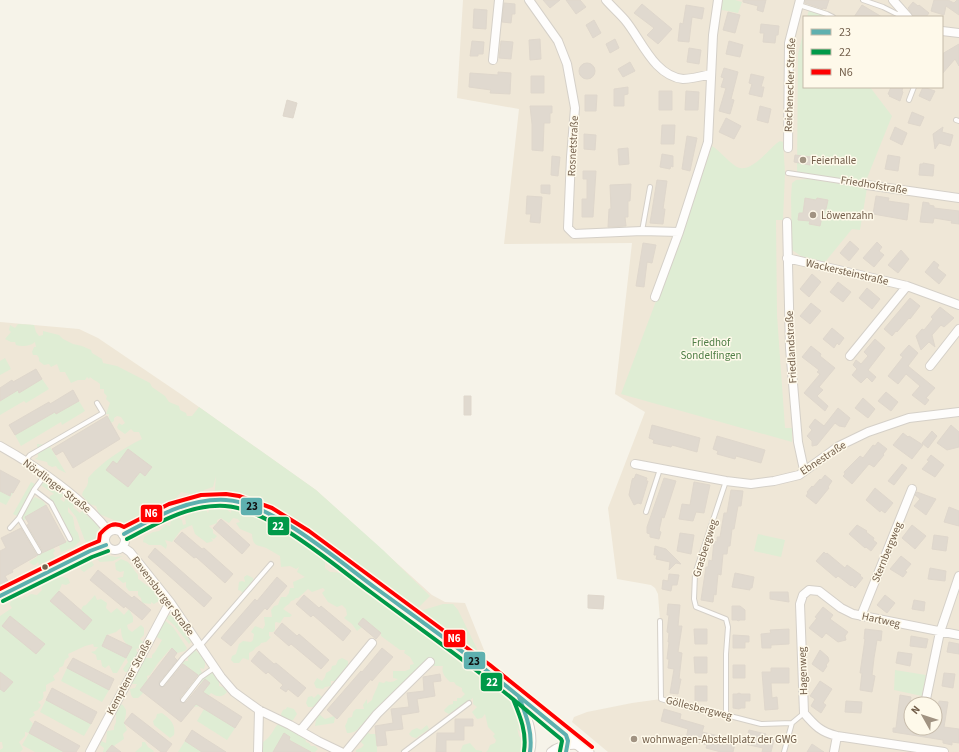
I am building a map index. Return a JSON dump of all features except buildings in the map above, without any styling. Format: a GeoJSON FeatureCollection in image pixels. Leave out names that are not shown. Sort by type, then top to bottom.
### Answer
{"type":"FeatureCollection","features":[{"type":"Feature","properties":{"kind":"street"},"geometry":{"type":"LineString","coordinates":[[493,60],[498,0]]}},
{"type":"Feature","properties":{"kind":"street","name":"Rosnetstraße"},"geometry":{"type":"LineString","coordinates":[[529,0],[558,41],[567,64],[575,108],[568,228],[574,234],[642,231],[679,232]]}},
{"type":"Feature","properties":{"kind":"street"},"geometry":{"type":"LineString","coordinates":[[606,0],[626,21],[648,54],[659,66],[671,75],[683,79],[711,74]]}},
{"type":"Feature","properties":{"kind":"street"},"geometry":{"type":"LineString","coordinates":[[654,298],[679,232],[708,142],[713,35],[718,0]]}},
{"type":"Feature","properties":{"kind":"street"},"geometry":{"type":"LineString","coordinates":[[896,1],[907,15]]}},
{"type":"Feature","properties":{"kind":"street","name":"Reichenecker Straße"},"geometry":{"type":"LineString","coordinates":[[788,148],[789,43],[800,3]]}},
{"type":"Feature","properties":{"kind":"street"},"geometry":{"type":"LineString","coordinates":[[943,33],[959,33]]}},
{"type":"Feature","properties":{"kind":"street","name":"Friedhofstraße"},"geometry":{"type":"LineString","coordinates":[[867,185],[959,198]]}},
{"type":"Feature","properties":{"kind":"street","name":"Friedlandstraße"},"geometry":{"type":"LineString","coordinates":[[787,222],[790,348],[799,446],[804,470]]}},
{"type":"Feature","properties":{"kind":"street","name":"Wackersteinstraße"},"geometry":{"type":"LineString","coordinates":[[787,258],[907,286],[959,305]]}},
{"type":"Feature","properties":{"kind":"street","name":"Wackersteinstraße"},"geometry":{"type":"LineString","coordinates":[[850,356],[907,286]]}},
{"type":"Feature","properties":{"kind":"street"},"geometry":{"type":"LineString","coordinates":[[930,366],[959,329]]}},
{"type":"Feature","properties":{"kind":"street","name":"Ebnestraße"},"geometry":{"type":"LineString","coordinates":[[635,464],[726,481],[751,484],[774,481],[799,475],[839,446],[868,432],[909,418],[959,412]]}},
{"type":"Feature","properties":{"kind":"street","name":"Nördlinger Straße"},"geometry":{"type":"LineString","coordinates":[[0,446],[45,475],[85,507],[109,532]]}},
{"type":"Feature","properties":{"kind":"street","name":"Sternbergweg"},"geometry":{"type":"LineString","coordinates":[[861,616],[912,489]]}},
{"type":"Feature","properties":{"kind":"street"},"geometry":{"type":"LineString","coordinates":[[124,534],[171,510],[197,502],[226,500],[238,502],[259,509],[282,520],[299,532],[486,670],[519,697],[567,744],[584,749]]}},
{"type":"Feature","properties":{"kind":"street"},"geometry":{"type":"LineString","coordinates":[[117,530],[124,534],[126,540],[123,547],[114,550],[110,549],[106,545],[105,537],[109,532],[117,530]]}},
{"type":"Feature","properties":{"kind":"street"},"geometry":{"type":"LineString","coordinates":[[1,594],[90,551],[106,545]]}},
{"type":"Feature","properties":{"kind":"street","name":"Ravensburger Straße"},"geometry":{"type":"LineString","coordinates":[[123,547],[130,552],[170,602],[214,668],[234,692],[259,710],[341,752]]}},
{"type":"Feature","properties":{"kind":"street"},"geometry":{"type":"LineString","coordinates":[[927,696],[940,632],[959,576]]}},
{"type":"Feature","properties":{"kind":"street","name":"Hartweg"},"geometry":{"type":"LineString","coordinates":[[809,590],[819,591],[841,608],[853,614],[959,635]]}},
{"type":"Feature","properties":{"kind":"street","name":"Hagenweg"},"geometry":{"type":"LineString","coordinates":[[804,713],[800,604],[803,595],[809,590]]}},
{"type":"Feature","properties":{"kind":"street","name":"Kemptener Straße"},"geometry":{"type":"LineString","coordinates":[[90,752],[170,602]]}},
{"type":"Feature","properties":{"kind":"street"},"geometry":{"type":"LineString","coordinates":[[300,731],[372,644]]}},
{"type":"Feature","properties":{"kind":"street"},"geometry":{"type":"LineString","coordinates":[[346,752],[377,714],[430,662]]}},
{"type":"Feature","properties":{"kind":"street"},"geometry":{"type":"LineString","coordinates":[[519,697],[531,732],[530,752]]}},
{"type":"Feature","properties":{"kind":"street"},"geometry":{"type":"LineString","coordinates":[[258,752],[259,710]]}},
{"type":"Feature","properties":{"kind":"street"},"geometry":{"type":"LineString","coordinates":[[804,713],[826,733],[837,736],[944,752]]}},
{"type":"Feature","properties":{"kind":"street"},"geometry":{"type":"LineString","coordinates":[[834,752],[837,736]]}},
{"type":"Feature","properties":{"kind":"street"},"geometry":{"type":"LineString","coordinates":[[551,752],[567,744]]}},
{"type":"Feature","properties":{"kind":"lane"},"geometry":{"type":"LineString","coordinates":[[863,0],[883,6],[897,14],[907,15]]}},
{"type":"Feature","properties":{"kind":"lane"},"geometry":{"type":"LineString","coordinates":[[800,3],[831,16]]}},
{"type":"Feature","properties":{"kind":"lane"},"geometry":{"type":"LineString","coordinates":[[909,100],[914,88]]}},
{"type":"Feature","properties":{"kind":"lane","name":"Friedhofstraße"},"geometry":{"type":"LineString","coordinates":[[788,173],[867,185]]}},
{"type":"Feature","properties":{"kind":"lane"},"geometry":{"type":"LineString","coordinates":[[642,231],[650,187]]}},
{"type":"Feature","properties":{"kind":"lane"},"geometry":{"type":"LineString","coordinates":[[25,461],[30,455],[103,413],[97,403]]}},
{"type":"Feature","properties":{"kind":"lane"},"geometry":{"type":"LineString","coordinates":[[646,512],[660,468]]}},
{"type":"Feature","properties":{"kind":"lane"},"geometry":{"type":"LineString","coordinates":[[10,528],[19,518],[34,490],[45,475]]}},
{"type":"Feature","properties":{"kind":"lane","name":"Grasbergweg"},"geometry":{"type":"LineString","coordinates":[[726,481],[695,574],[694,599],[696,607],[726,619],[728,627],[726,654],[726,715]]}},
{"type":"Feature","properties":{"kind":"lane"},"geometry":{"type":"LineString","coordinates":[[34,490],[51,503],[70,539]]}},
{"type":"Feature","properties":{"kind":"lane"},"geometry":{"type":"LineString","coordinates":[[19,518],[39,552]]}},
{"type":"Feature","properties":{"kind":"lane","name":"Ravensburger Straße"},"geometry":{"type":"LineString","coordinates":[[199,645],[271,564]]}},
{"type":"Feature","properties":{"kind":"lane","name":"Göllesbergweg"},"geometry":{"type":"LineString","coordinates":[[660,621],[661,699],[694,709],[761,724],[792,722]]}},
{"type":"Feature","properties":{"kind":"lane"},"geometry":{"type":"LineString","coordinates":[[162,684],[182,658],[199,645]]}},
{"type":"Feature","properties":{"kind":"lane"},"geometry":{"type":"LineString","coordinates":[[183,700],[204,674],[214,668]]}},
{"type":"Feature","properties":{"kind":"lane"},"geometry":{"type":"LineString","coordinates":[[404,752],[469,703]]}},
{"type":"Feature","properties":{"kind":"lane"},"geometry":{"type":"LineString","coordinates":[[784,752],[792,722],[804,713]]}},
{"type":"Feature","properties":{"kind":"shaded area"},"geometry":{"type":"Polygon","coordinates":[[[463,0],[959,0],[959,752],[608,752],[572,722],[574,717],[587,712],[661,699],[660,621],[658,594],[655,588],[651,585],[617,579],[608,508],[645,412],[615,394],[632,243],[504,244],[519,109],[457,98],[463,0]]]}},
{"type":"Feature","properties":{"kind":"shaded area"},"geometry":{"type":"Polygon","coordinates":[[[0,322],[79,329],[98,338],[182,395],[316,490],[432,595],[445,602],[465,603],[484,650],[489,670],[517,706],[530,752],[0,752],[0,322]]]}},
{"type":"Feature","properties":{"kind":"green space"},"geometry":{"type":"Polygon","coordinates":[[[720,0],[735,0],[742,2],[738,13],[717,9],[720,0]]]}},
{"type":"Feature","properties":{"kind":"green space"},"geometry":{"type":"Polygon","coordinates":[[[809,10],[829,12],[835,16],[807,16],[809,10]]]}},
{"type":"Feature","properties":{"kind":"green space"},"geometry":{"type":"Polygon","coordinates":[[[803,34],[803,88],[871,88],[892,116],[865,183],[797,174],[798,54],[803,34]]]}},
{"type":"Feature","properties":{"kind":"green space","name":"Friedhof Sondelfingen"},"geometry":{"type":"Polygon","coordinates":[[[780,141],[783,142],[785,173],[783,220],[776,220],[777,315],[785,428],[792,428],[792,442],[621,394],[682,232],[712,146],[734,165],[739,168],[745,168],[757,162],[780,141]]]}},
{"type":"Feature","properties":{"kind":"green space"},"geometry":{"type":"Polygon","coordinates":[[[809,179],[867,188],[860,230],[852,229],[825,262],[801,256],[792,250],[792,183],[796,180],[809,179]]]}},
{"type":"Feature","properties":{"kind":"green space"},"geometry":{"type":"Polygon","coordinates":[[[18,324],[34,325],[39,336],[43,335],[43,331],[59,335],[63,339],[73,344],[91,350],[92,353],[102,359],[103,363],[117,366],[150,383],[152,387],[165,396],[169,402],[179,406],[180,410],[186,413],[187,416],[192,416],[199,407],[316,490],[383,550],[430,596],[411,615],[282,520],[214,500],[216,476],[213,487],[204,490],[203,493],[191,494],[181,492],[175,499],[166,505],[150,509],[149,512],[142,512],[142,515],[124,524],[99,514],[96,506],[89,504],[82,495],[88,484],[88,478],[113,456],[142,439],[139,432],[134,432],[131,429],[125,434],[118,429],[117,427],[119,423],[122,425],[125,423],[121,417],[117,416],[111,423],[107,416],[109,417],[109,414],[106,414],[110,403],[106,399],[107,396],[104,393],[104,389],[100,389],[99,383],[90,377],[89,379],[87,377],[85,380],[78,380],[71,383],[65,372],[60,372],[57,364],[51,367],[49,364],[44,365],[39,361],[37,355],[33,355],[32,352],[34,347],[36,347],[35,342],[29,345],[21,346],[16,345],[15,342],[5,339],[11,332],[9,330],[10,325],[15,328],[18,324]]]}},
{"type":"Feature","properties":{"kind":"green space"},"geometry":{"type":"Polygon","coordinates":[[[5,358],[11,369],[0,375],[0,361],[5,358]]]}},
{"type":"Feature","properties":{"kind":"green space"},"geometry":{"type":"Polygon","coordinates":[[[42,379],[49,389],[26,403],[24,401],[0,415],[0,401],[18,390],[19,393],[42,379]]]}},
{"type":"Feature","properties":{"kind":"green space"},"geometry":{"type":"Polygon","coordinates":[[[79,401],[85,411],[62,425],[61,422],[21,446],[15,435],[55,412],[56,414],[79,401]]]}},
{"type":"Feature","properties":{"kind":"green space"},"geometry":{"type":"Polygon","coordinates":[[[37,444],[49,445],[66,473],[58,469],[56,466],[52,467],[48,465],[47,462],[35,459],[38,457],[37,444]]]}},
{"type":"Feature","properties":{"kind":"green space"},"geometry":{"type":"Polygon","coordinates":[[[45,481],[64,495],[60,499],[64,502],[66,498],[75,505],[73,507],[80,513],[82,511],[97,524],[100,530],[95,539],[88,543],[85,541],[76,517],[68,507],[68,512],[73,517],[75,529],[78,533],[80,541],[74,547],[61,552],[59,545],[66,542],[70,536],[60,513],[55,510],[53,502],[49,500],[50,496],[54,494],[41,485],[45,481]]]}},
{"type":"Feature","properties":{"kind":"green space"},"geometry":{"type":"Polygon","coordinates":[[[31,482],[35,484],[17,516],[13,514],[31,482]]]}},
{"type":"Feature","properties":{"kind":"green space"},"geometry":{"type":"Polygon","coordinates":[[[0,486],[4,493],[10,496],[11,493],[13,493],[6,505],[0,502],[0,486]]]}},
{"type":"Feature","properties":{"kind":"green space"},"geometry":{"type":"Polygon","coordinates":[[[35,497],[43,501],[46,505],[38,510],[36,514],[33,512],[25,520],[23,520],[22,517],[35,497]]]}},
{"type":"Feature","properties":{"kind":"green space"},"geometry":{"type":"Polygon","coordinates":[[[215,506],[225,508],[231,513],[232,507],[237,511],[245,510],[248,513],[272,517],[272,523],[295,538],[302,545],[307,546],[316,555],[322,556],[325,562],[325,568],[330,572],[335,572],[346,576],[386,606],[391,607],[401,615],[401,617],[407,620],[408,625],[410,622],[505,694],[520,713],[526,726],[528,742],[517,728],[519,736],[523,741],[523,752],[486,752],[490,745],[495,743],[496,740],[493,736],[495,734],[488,727],[485,714],[482,718],[477,719],[472,712],[477,707],[473,704],[473,698],[449,714],[445,712],[444,710],[449,705],[453,704],[453,701],[457,701],[457,698],[461,698],[465,694],[462,691],[462,688],[454,682],[450,682],[445,677],[443,673],[443,666],[434,666],[429,658],[367,727],[361,725],[352,733],[347,733],[345,726],[348,718],[352,717],[353,712],[356,709],[364,709],[363,705],[367,699],[367,704],[372,700],[379,682],[384,683],[386,681],[395,681],[398,679],[393,678],[393,671],[405,671],[410,669],[410,665],[414,664],[410,657],[404,653],[405,650],[400,650],[381,636],[381,633],[362,627],[357,631],[352,624],[344,618],[347,615],[346,609],[342,605],[337,607],[328,602],[322,593],[325,590],[323,588],[312,592],[308,589],[298,598],[291,601],[283,609],[292,615],[290,617],[284,617],[280,623],[275,623],[275,630],[273,632],[269,632],[269,636],[271,637],[249,653],[249,660],[243,658],[239,663],[234,663],[231,660],[232,656],[236,654],[239,644],[243,641],[251,642],[253,640],[254,634],[251,632],[255,626],[263,629],[265,625],[264,617],[272,617],[271,610],[274,606],[278,605],[281,597],[286,597],[290,588],[294,588],[293,582],[305,577],[297,572],[299,567],[296,569],[290,566],[281,567],[280,556],[255,544],[252,534],[240,529],[236,523],[240,522],[238,519],[233,518],[229,523],[221,518],[217,520],[217,523],[209,526],[213,530],[213,533],[217,536],[214,539],[211,538],[213,541],[207,543],[195,534],[192,525],[181,530],[172,542],[165,540],[167,545],[166,549],[161,545],[149,545],[143,542],[144,537],[153,532],[159,531],[166,525],[170,526],[171,519],[176,517],[182,520],[183,525],[186,524],[185,517],[191,514],[197,507],[204,507],[208,513],[210,508],[215,506]]]}},
{"type":"Feature","properties":{"kind":"green space"},"geometry":{"type":"Polygon","coordinates":[[[758,534],[785,540],[781,557],[754,551],[758,534]]]}},
{"type":"Feature","properties":{"kind":"green space"},"geometry":{"type":"Polygon","coordinates":[[[53,547],[55,557],[39,565],[38,562],[33,565],[29,562],[37,557],[37,554],[41,555],[41,550],[44,552],[53,547]]]}},
{"type":"Feature","properties":{"kind":"green space"},"geometry":{"type":"Polygon","coordinates":[[[101,554],[116,557],[123,556],[113,561],[100,562],[95,557],[101,554]]]}},
{"type":"Feature","properties":{"kind":"green space"},"geometry":{"type":"Polygon","coordinates":[[[121,559],[128,562],[138,575],[138,579],[156,590],[159,596],[159,601],[154,604],[151,602],[151,604],[142,603],[141,598],[138,595],[138,591],[129,591],[126,587],[126,582],[123,583],[117,578],[123,577],[124,571],[120,572],[116,570],[115,563],[121,559]]]}},
{"type":"Feature","properties":{"kind":"green space"},"geometry":{"type":"Polygon","coordinates":[[[86,560],[91,560],[94,565],[84,572],[81,570],[79,563],[86,560]]]}},
{"type":"Feature","properties":{"kind":"green space"},"geometry":{"type":"Polygon","coordinates":[[[55,573],[62,577],[68,578],[70,583],[66,585],[62,584],[59,591],[50,601],[84,630],[92,620],[81,610],[83,606],[86,605],[95,595],[97,600],[101,599],[107,603],[106,608],[111,613],[117,608],[124,615],[129,609],[133,617],[133,622],[127,625],[128,629],[132,632],[141,625],[144,628],[144,635],[140,639],[145,647],[136,649],[137,652],[146,658],[152,658],[152,655],[162,640],[155,636],[164,620],[173,627],[187,648],[185,651],[177,653],[171,648],[150,675],[147,676],[148,683],[144,686],[143,693],[138,698],[133,698],[130,689],[135,688],[137,684],[132,684],[129,672],[125,672],[123,669],[128,662],[126,658],[117,673],[113,673],[109,665],[105,668],[102,666],[101,660],[97,660],[96,655],[91,652],[95,651],[98,647],[94,647],[93,644],[68,654],[69,657],[65,660],[63,666],[59,668],[59,671],[53,676],[55,680],[46,685],[46,691],[43,692],[43,698],[38,702],[41,705],[38,710],[33,712],[35,715],[29,719],[33,724],[29,733],[25,732],[25,736],[19,742],[23,749],[20,752],[0,752],[3,748],[2,742],[0,742],[0,616],[12,608],[10,605],[11,598],[16,596],[23,599],[24,596],[27,597],[31,594],[37,595],[42,590],[41,583],[46,580],[48,576],[55,573]],[[121,628],[116,632],[107,635],[102,646],[126,658],[131,647],[123,639],[121,628]]]}},
{"type":"Feature","properties":{"kind":"green space"},"geometry":{"type":"Polygon","coordinates":[[[247,575],[253,578],[254,582],[251,592],[243,594],[238,590],[239,582],[245,582],[244,577],[247,575]]]}},
{"type":"Feature","properties":{"kind":"green space"},"geometry":{"type":"Polygon","coordinates":[[[443,604],[453,604],[458,610],[478,651],[479,655],[477,657],[418,614],[420,611],[443,604]]]}},
{"type":"Feature","properties":{"kind":"green space"},"geometry":{"type":"Polygon","coordinates":[[[170,615],[176,620],[191,642],[189,644],[174,625],[166,618],[170,615]]]}},
{"type":"Feature","properties":{"kind":"green space"},"geometry":{"type":"Polygon","coordinates":[[[194,647],[205,659],[204,669],[200,668],[202,673],[198,676],[182,664],[185,661],[188,661],[188,657],[194,647]]]}},
{"type":"Feature","properties":{"kind":"green space"},"geometry":{"type":"Polygon","coordinates":[[[342,658],[348,661],[348,666],[335,681],[331,681],[331,686],[323,689],[316,688],[314,683],[317,678],[322,681],[326,673],[331,670],[332,666],[336,665],[338,660],[342,658]]]}},
{"type":"Feature","properties":{"kind":"green space"},"geometry":{"type":"Polygon","coordinates":[[[67,668],[109,690],[102,702],[61,681],[67,668]]]}},
{"type":"Feature","properties":{"kind":"green space"},"geometry":{"type":"Polygon","coordinates":[[[895,670],[926,675],[922,696],[894,690],[895,670]]]}},
{"type":"Feature","properties":{"kind":"green space"},"geometry":{"type":"Polygon","coordinates":[[[212,672],[219,680],[219,686],[223,687],[227,692],[219,696],[211,693],[204,700],[203,706],[192,707],[210,683],[205,679],[200,684],[199,682],[205,673],[212,672]]]}},
{"type":"Feature","properties":{"kind":"green space"},"geometry":{"type":"Polygon","coordinates":[[[318,694],[322,697],[313,707],[308,707],[306,703],[308,697],[312,696],[314,698],[318,694]]]}},
{"type":"Feature","properties":{"kind":"green space"},"geometry":{"type":"Polygon","coordinates":[[[46,700],[91,724],[84,736],[40,712],[46,700]]]}},
{"type":"Feature","properties":{"kind":"green space"},"geometry":{"type":"Polygon","coordinates":[[[119,704],[123,705],[126,710],[124,723],[127,730],[123,734],[124,739],[115,745],[111,752],[103,752],[104,748],[100,745],[101,741],[106,743],[107,731],[114,730],[116,722],[116,708],[119,704]]]}},
{"type":"Feature","properties":{"kind":"green space"},"geometry":{"type":"Polygon","coordinates":[[[287,707],[294,709],[297,714],[293,720],[289,722],[282,719],[281,714],[287,707]]]}},
{"type":"Feature","properties":{"kind":"green space"},"geometry":{"type":"Polygon","coordinates":[[[204,709],[235,728],[227,740],[197,721],[204,709]]]}},
{"type":"Feature","properties":{"kind":"green space"},"geometry":{"type":"Polygon","coordinates":[[[162,713],[170,720],[174,728],[174,735],[170,738],[154,725],[153,721],[157,714],[162,713]]]}},
{"type":"Feature","properties":{"kind":"green space"},"geometry":{"type":"Polygon","coordinates":[[[319,714],[325,719],[334,716],[334,723],[315,726],[316,719],[319,714]]]}},
{"type":"Feature","properties":{"kind":"green space"},"geometry":{"type":"Polygon","coordinates":[[[282,724],[305,738],[306,742],[318,749],[315,752],[311,752],[289,740],[290,737],[284,734],[273,752],[260,752],[263,742],[269,737],[277,725],[282,724]]]}},
{"type":"Feature","properties":{"kind":"green space"},"geometry":{"type":"Polygon","coordinates":[[[427,725],[429,729],[416,738],[409,734],[412,730],[417,728],[421,730],[427,725]]]}},
{"type":"Feature","properties":{"kind":"green space"},"geometry":{"type":"Polygon","coordinates":[[[364,729],[370,734],[376,734],[377,752],[356,752],[356,750],[364,745],[360,741],[364,729]]]}},
{"type":"Feature","properties":{"kind":"green space"},"geometry":{"type":"Polygon","coordinates":[[[29,733],[64,752],[35,752],[22,745],[29,733]]]}},
{"type":"Feature","properties":{"kind":"green space"},"geometry":{"type":"Polygon","coordinates":[[[185,741],[202,752],[178,752],[185,741]]]}},
{"type":"Feature","properties":{"kind":"green space"},"geometry":{"type":"Polygon","coordinates":[[[142,742],[145,742],[148,747],[154,751],[135,752],[142,746],[142,742]]]}},
{"type":"Feature","properties":{"kind":"green space"},"geometry":{"type":"Polygon","coordinates":[[[470,743],[476,750],[482,752],[460,752],[463,745],[470,743]]]}},
{"type":"Feature","properties":{"kind":"transit line","name":"N6"},"geometry":{"type":"LineString","coordinates":[[0,589],[99,541],[100,534],[111,525],[117,524],[124,527],[169,504],[201,495],[226,494],[239,496],[272,508],[309,531],[490,665],[592,747]]}},
{"type":"Feature","properties":{"kind":"transit line","name":"23"},"geometry":{"type":"LineString","coordinates":[[124,534],[160,515],[185,505],[199,502],[226,500],[244,503],[263,511],[284,522],[325,550],[446,639],[496,678],[566,735],[568,741],[566,752]]}},
{"type":"Feature","properties":{"kind":"transit line","name":"22"},"geometry":{"type":"LineString","coordinates":[[127,539],[174,516],[199,508],[225,506],[242,509],[261,517],[302,540],[454,653],[561,739],[560,751]]}},
{"type":"Feature","properties":{"kind":"transit line","name":"23"},"geometry":{"type":"LineString","coordinates":[[0,596],[90,551],[106,545]]}},
{"type":"Feature","properties":{"kind":"transit line","name":"22"},"geometry":{"type":"LineString","coordinates":[[3,601],[92,557],[108,551]]}},
{"type":"Feature","properties":{"kind":"transit line","name":"23"},"geometry":{"type":"LineString","coordinates":[[519,697],[530,731],[530,752]]}},
{"type":"Feature","properties":{"kind":"transit line","name":"22"},"geometry":{"type":"LineString","coordinates":[[513,699],[524,731],[524,751]]}},
{"type":"Feature","properties":{"kind":"place","name":"Feierhalle"},"geometry":{"type":"Point","coordinates":[803,160]}},
{"type":"Feature","properties":{"kind":"place","name":"Löwenzahn"},"geometry":{"type":"Point","coordinates":[813,215]}},
{"type":"Feature","properties":{"kind":"place","name":"wohnwagen-Abstellplatz der GWG"},"geometry":{"type":"Point","coordinates":[634,739]}}]}
